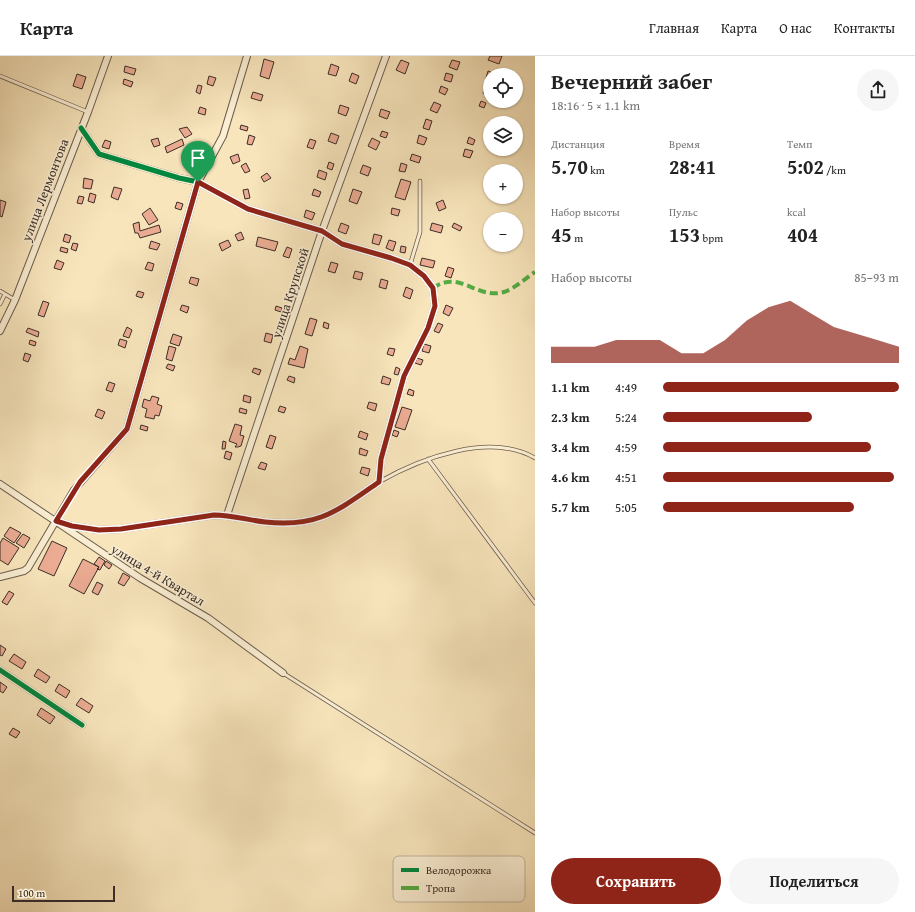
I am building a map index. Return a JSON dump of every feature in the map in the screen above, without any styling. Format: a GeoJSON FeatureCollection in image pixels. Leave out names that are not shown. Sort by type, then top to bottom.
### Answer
{"type":"FeatureCollection","features":[{"type":"Feature","properties":{"kind":"street","name":"улица Лермонтова"},"geometry":{"type":"LineString","coordinates":[[0,331],[15,300],[88,112],[108,56]]}},
{"type":"Feature","properties":{"kind":"street"},"geometry":{"type":"LineString","coordinates":[[0,577],[24,571],[28,568],[80,482],[127,429],[198,182],[223,136],[247,56]]}},
{"type":"Feature","properties":{"kind":"street","name":"улица Крупской"},"geometry":{"type":"LineString","coordinates":[[227,515],[322,231],[386,56]]}},
{"type":"Feature","properties":{"kind":"street"},"geometry":{"type":"LineString","coordinates":[[56,521],[72,526],[99,530],[121,529],[214,515],[227,515],[266,522],[311,521],[335,511],[379,482],[381,459],[404,376],[428,328],[435,306],[433,288],[424,276],[410,265],[342,244],[322,231],[248,209],[198,182],[179,178],[100,154],[81,128]]}},
{"type":"Feature","properties":{"kind":"street","name":"улица 4-й Квартал"},"geometry":{"type":"LineString","coordinates":[[0,484],[140,578],[208,618],[283,673]]}},
{"type":"Feature","properties":{"kind":"street"},"geometry":{"type":"LineString","coordinates":[[0,670],[82,725]]}},
{"type":"Feature","properties":{"kind":"lane"},"geometry":{"type":"LineString","coordinates":[[0,76],[88,112]]}},
{"type":"Feature","properties":{"kind":"lane"},"geometry":{"type":"LineString","coordinates":[[410,265],[420,232],[420,181]]}},
{"type":"Feature","properties":{"kind":"lane"},"geometry":{"type":"LineString","coordinates":[[0,291],[15,300]]}},
{"type":"Feature","properties":{"kind":"lane"},"geometry":{"type":"LineString","coordinates":[[0,304],[4,294]]}},
{"type":"Feature","properties":{"kind":"lane"},"geometry":{"type":"LineString","coordinates":[[379,482],[428,459],[447,452],[492,448],[520,451],[535,458]]}},
{"type":"Feature","properties":{"kind":"lane"},"geometry":{"type":"LineString","coordinates":[[428,459],[535,603]]}},
{"type":"Feature","properties":{"kind":"lane"},"geometry":{"type":"LineString","coordinates":[[283,673],[535,833]]}},
{"type":"Feature","properties":{"kind":"building"},"geometry":{"type":"Polygon","coordinates":[[[490,56],[502,56],[499,64],[488,60],[490,56]]]}},
{"type":"Feature","properties":{"kind":"building"},"geometry":{"type":"Polygon","coordinates":[[[264,59],[274,62],[269,79],[260,76],[264,59]]]}},
{"type":"Feature","properties":{"kind":"building"},"geometry":{"type":"Polygon","coordinates":[[[401,60],[409,63],[405,74],[396,70],[401,60]]]}},
{"type":"Feature","properties":{"kind":"building"},"geometry":{"type":"Polygon","coordinates":[[[452,60],[460,62],[457,70],[449,67],[452,60]]]}},
{"type":"Feature","properties":{"kind":"building"},"geometry":{"type":"Polygon","coordinates":[[[331,64],[339,67],[336,76],[328,74],[331,64]]]}},
{"type":"Feature","properties":{"kind":"building"},"geometry":{"type":"Polygon","coordinates":[[[125,66],[136,69],[134,75],[124,72],[125,66]]]}},
{"type":"Feature","properties":{"kind":"building"},"geometry":{"type":"Polygon","coordinates":[[[352,73],[359,76],[356,84],[349,81],[352,73]]]}},
{"type":"Feature","properties":{"kind":"building"},"geometry":{"type":"Polygon","coordinates":[[[446,73],[453,75],[451,82],[444,80],[446,73]]]}},
{"type":"Feature","properties":{"kind":"building"},"geometry":{"type":"Polygon","coordinates":[[[77,74],[86,77],[82,89],[73,86],[77,74]]]}},
{"type":"Feature","properties":{"kind":"building"},"geometry":{"type":"Polygon","coordinates":[[[209,76],[216,78],[213,86],[207,84],[209,76]]]}},
{"type":"Feature","properties":{"kind":"building"},"geometry":{"type":"Polygon","coordinates":[[[124,79],[133,82],[131,87],[123,84],[124,79]]]}},
{"type":"Feature","properties":{"kind":"building"},"geometry":{"type":"Polygon","coordinates":[[[198,85],[202,86],[200,94],[196,92],[198,85]]]}},
{"type":"Feature","properties":{"kind":"building"},"geometry":{"type":"Polygon","coordinates":[[[441,86],[448,89],[445,95],[439,92],[441,86]]]}},
{"type":"Feature","properties":{"kind":"building"},"geometry":{"type":"Polygon","coordinates":[[[253,92],[263,95],[261,101],[251,98],[253,92]]]}},
{"type":"Feature","properties":{"kind":"building"},"geometry":{"type":"Polygon","coordinates":[[[481,101],[483,102],[483,108],[479,106],[481,101]]]}},
{"type":"Feature","properties":{"kind":"building"},"geometry":{"type":"Polygon","coordinates":[[[434,102],[441,105],[437,113],[430,110],[434,102]]]}},
{"type":"Feature","properties":{"kind":"building"},"geometry":{"type":"Polygon","coordinates":[[[340,105],[349,108],[346,116],[338,113],[340,105]]]}},
{"type":"Feature","properties":{"kind":"building"},"geometry":{"type":"Polygon","coordinates":[[[200,107],[206,109],[205,115],[198,113],[200,107]]]}},
{"type":"Feature","properties":{"kind":"building"},"geometry":{"type":"Polygon","coordinates":[[[381,109],[390,112],[387,119],[379,116],[381,109]]]}},
{"type":"Feature","properties":{"kind":"building"},"geometry":{"type":"Polygon","coordinates":[[[426,119],[432,121],[429,130],[423,128],[426,119]]]}},
{"type":"Feature","properties":{"kind":"building"},"geometry":{"type":"Polygon","coordinates":[[[241,125],[248,127],[247,131],[240,129],[241,125]]]}},
{"type":"Feature","properties":{"kind":"building"},"geometry":{"type":"Polygon","coordinates":[[[187,127],[192,134],[185,138],[179,129],[187,127]]]}},
{"type":"Feature","properties":{"kind":"building"},"geometry":{"type":"Polygon","coordinates":[[[382,131],[388,133],[386,138],[380,136],[382,131]]]}},
{"type":"Feature","properties":{"kind":"building"},"geometry":{"type":"Polygon","coordinates":[[[331,133],[339,136],[336,144],[328,141],[331,133]]]}},
{"type":"Feature","properties":{"kind":"building"},"geometry":{"type":"Polygon","coordinates":[[[249,135],[255,137],[252,145],[247,144],[249,135]]]}},
{"type":"Feature","properties":{"kind":"building"},"geometry":{"type":"Polygon","coordinates":[[[419,135],[427,138],[424,145],[417,143],[419,135]]]}},
{"type":"Feature","properties":{"kind":"building"},"geometry":{"type":"Polygon","coordinates":[[[469,137],[475,140],[473,145],[467,143],[469,137]]]}},
{"type":"Feature","properties":{"kind":"building"},"geometry":{"type":"Polygon","coordinates":[[[158,138],[160,145],[154,147],[151,140],[158,138]]]}},
{"type":"Feature","properties":{"kind":"building"},"geometry":{"type":"Polygon","coordinates":[[[372,138],[380,142],[376,150],[368,146],[372,138]]]}},
{"type":"Feature","properties":{"kind":"building"},"geometry":{"type":"Polygon","coordinates":[[[182,139],[184,145],[167,153],[165,147],[182,139]]]}},
{"type":"Feature","properties":{"kind":"building"},"geometry":{"type":"Polygon","coordinates":[[[310,139],[316,141],[313,149],[307,147],[310,139]]]}},
{"type":"Feature","properties":{"kind":"building"},"geometry":{"type":"Polygon","coordinates":[[[105,140],[111,142],[109,149],[102,147],[105,140]]]}},
{"type":"Feature","properties":{"kind":"building"},"geometry":{"type":"Polygon","coordinates":[[[465,149],[473,151],[470,158],[463,156],[465,149]]]}},
{"type":"Feature","properties":{"kind":"building"},"geometry":{"type":"Polygon","coordinates":[[[238,154],[240,161],[233,164],[230,157],[238,154]]]}},
{"type":"Feature","properties":{"kind":"building"},"geometry":{"type":"Polygon","coordinates":[[[412,154],[421,157],[419,163],[410,160],[412,154]]]}},
{"type":"Feature","properties":{"kind":"building"},"geometry":{"type":"Polygon","coordinates":[[[329,162],[334,164],[332,170],[327,168],[329,162]]]}},
{"type":"Feature","properties":{"kind":"building"},"geometry":{"type":"Polygon","coordinates":[[[246,163],[250,171],[245,173],[241,166],[246,163]]]}},
{"type":"Feature","properties":{"kind":"building"},"geometry":{"type":"Polygon","coordinates":[[[401,163],[407,165],[405,172],[399,171],[401,163]]]}},
{"type":"Feature","properties":{"kind":"building"},"geometry":{"type":"Polygon","coordinates":[[[363,165],[371,168],[368,176],[360,173],[363,165]]]}},
{"type":"Feature","properties":{"kind":"building"},"geometry":{"type":"Polygon","coordinates":[[[319,170],[327,173],[325,180],[317,177],[319,170]]]}},
{"type":"Feature","properties":{"kind":"building"},"geometry":{"type":"Polygon","coordinates":[[[267,173],[271,178],[264,182],[261,177],[267,173]]]}},
{"type":"Feature","properties":{"kind":"building"},"geometry":{"type":"Polygon","coordinates":[[[84,178],[93,180],[91,189],[83,188],[84,178]]]}},
{"type":"Feature","properties":{"kind":"building"},"geometry":{"type":"Polygon","coordinates":[[[401,179],[411,182],[405,200],[395,197],[401,179]]]}},
{"type":"Feature","properties":{"kind":"building"},"geometry":{"type":"Polygon","coordinates":[[[114,187],[122,189],[118,200],[111,197],[114,187]]]}},
{"type":"Feature","properties":{"kind":"building"},"geometry":{"type":"Polygon","coordinates":[[[248,189],[250,198],[245,199],[243,190],[248,189]]]}},
{"type":"Feature","properties":{"kind":"building"},"geometry":{"type":"Polygon","coordinates":[[[314,189],[321,192],[319,197],[312,195],[314,189]]]}},
{"type":"Feature","properties":{"kind":"building"},"geometry":{"type":"Polygon","coordinates":[[[353,189],[362,192],[357,204],[349,201],[353,189]]]}},
{"type":"Feature","properties":{"kind":"building"},"geometry":{"type":"Polygon","coordinates":[[[90,193],[96,195],[94,203],[88,201],[90,193]]]}},
{"type":"Feature","properties":{"kind":"building"},"geometry":{"type":"Polygon","coordinates":[[[79,196],[84,197],[82,204],[77,203],[79,196]]]}},
{"type":"Feature","properties":{"kind":"building"},"geometry":{"type":"Polygon","coordinates":[[[0,200],[6,202],[2,217],[0,216],[0,200]]]}},
{"type":"Feature","properties":{"kind":"building"},"geometry":{"type":"Polygon","coordinates":[[[443,200],[446,208],[439,211],[436,203],[443,200]]]}},
{"type":"Feature","properties":{"kind":"building"},"geometry":{"type":"Polygon","coordinates":[[[177,202],[183,204],[181,210],[175,208],[177,202]]]}},
{"type":"Feature","properties":{"kind":"building"},"geometry":{"type":"Polygon","coordinates":[[[150,208],[158,220],[149,225],[142,214],[150,208]]]}},
{"type":"Feature","properties":{"kind":"building"},"geometry":{"type":"Polygon","coordinates":[[[392,208],[400,210],[398,216],[391,214],[392,208]]]}},
{"type":"Feature","properties":{"kind":"building"},"geometry":{"type":"Polygon","coordinates":[[[306,210],[315,213],[312,220],[304,217],[306,210]]]}},
{"type":"Feature","properties":{"kind":"building"},"geometry":{"type":"Polygon","coordinates":[[[139,222],[140,231],[159,225],[161,232],[140,238],[138,233],[135,233],[133,224],[139,222]]]}},
{"type":"Feature","properties":{"kind":"building"},"geometry":{"type":"Polygon","coordinates":[[[341,223],[349,226],[346,234],[338,231],[341,223]]]}},
{"type":"Feature","properties":{"kind":"building"},"geometry":{"type":"Polygon","coordinates":[[[432,223],[443,226],[441,233],[430,230],[432,223]]]}},
{"type":"Feature","properties":{"kind":"building"},"geometry":{"type":"Polygon","coordinates":[[[454,223],[462,227],[460,231],[452,227],[454,223]]]}},
{"type":"Feature","properties":{"kind":"building"},"geometry":{"type":"Polygon","coordinates":[[[241,232],[244,239],[238,241],[235,235],[241,232]]]}},
{"type":"Feature","properties":{"kind":"building"},"geometry":{"type":"Polygon","coordinates":[[[65,234],[71,236],[69,243],[63,241],[65,234]]]}},
{"type":"Feature","properties":{"kind":"building"},"geometry":{"type":"Polygon","coordinates":[[[374,234],[382,236],[379,245],[372,243],[374,234]]]}},
{"type":"Feature","properties":{"kind":"building"},"geometry":{"type":"Polygon","coordinates":[[[258,237],[278,242],[275,251],[256,246],[258,237]]]}},
{"type":"Feature","properties":{"kind":"building"},"geometry":{"type":"Polygon","coordinates":[[[228,240],[231,246],[222,251],[219,244],[228,240]]]}},
{"type":"Feature","properties":{"kind":"building"},"geometry":{"type":"Polygon","coordinates":[[[389,240],[396,242],[393,251],[386,248],[389,240]]]}},
{"type":"Feature","properties":{"kind":"building"},"geometry":{"type":"Polygon","coordinates":[[[151,241],[160,244],[157,250],[149,248],[151,241]]]}},
{"type":"Feature","properties":{"kind":"building"},"geometry":{"type":"Polygon","coordinates":[[[73,243],[78,244],[76,251],[71,249],[73,243]]]}},
{"type":"Feature","properties":{"kind":"building"},"geometry":{"type":"Polygon","coordinates":[[[401,246],[406,247],[405,253],[400,252],[401,246]]]}},
{"type":"Feature","properties":{"kind":"building"},"geometry":{"type":"Polygon","coordinates":[[[61,247],[68,249],[67,253],[60,251],[61,247]]]}},
{"type":"Feature","properties":{"kind":"building"},"geometry":{"type":"Polygon","coordinates":[[[287,247],[292,249],[289,258],[283,256],[287,247]]]}},
{"type":"Feature","properties":{"kind":"building"},"geometry":{"type":"Polygon","coordinates":[[[422,258],[435,261],[433,268],[420,265],[422,258]]]}},
{"type":"Feature","properties":{"kind":"building"},"geometry":{"type":"Polygon","coordinates":[[[57,260],[64,263],[61,270],[54,268],[57,260]]]}},
{"type":"Feature","properties":{"kind":"building"},"geometry":{"type":"Polygon","coordinates":[[[148,262],[154,264],[152,271],[145,269],[148,262]]]}},
{"type":"Feature","properties":{"kind":"building"},"geometry":{"type":"Polygon","coordinates":[[[331,262],[338,264],[335,273],[328,271],[331,262]]]}},
{"type":"Feature","properties":{"kind":"building"},"geometry":{"type":"Polygon","coordinates":[[[448,267],[454,269],[451,278],[445,276],[448,267]]]}},
{"type":"Feature","properties":{"kind":"building"},"geometry":{"type":"Polygon","coordinates":[[[355,271],[363,273],[361,280],[353,278],[355,271]]]}},
{"type":"Feature","properties":{"kind":"building"},"geometry":{"type":"Polygon","coordinates":[[[191,277],[199,279],[197,286],[189,283],[191,277]]]}},
{"type":"Feature","properties":{"kind":"building"},"geometry":{"type":"Polygon","coordinates":[[[381,279],[388,281],[386,289],[379,287],[381,279]]]}},
{"type":"Feature","properties":{"kind":"building"},"geometry":{"type":"Polygon","coordinates":[[[406,287],[413,290],[410,299],[403,296],[406,287]]]}},
{"type":"Feature","properties":{"kind":"building"},"geometry":{"type":"Polygon","coordinates":[[[138,291],[144,293],[142,298],[136,296],[138,291]]]}},
{"type":"Feature","properties":{"kind":"building"},"geometry":{"type":"Polygon","coordinates":[[[43,301],[49,303],[44,317],[38,315],[43,301]]]}},
{"type":"Feature","properties":{"kind":"building"},"geometry":{"type":"Polygon","coordinates":[[[182,305],[189,307],[187,313],[180,310],[182,305]]]}},
{"type":"Feature","properties":{"kind":"building"},"geometry":{"type":"Polygon","coordinates":[[[446,305],[453,308],[449,316],[443,313],[446,305]]]}},
{"type":"Feature","properties":{"kind":"building"},"geometry":{"type":"Polygon","coordinates":[[[276,306],[282,308],[281,312],[275,310],[276,306]]]}},
{"type":"Feature","properties":{"kind":"building"},"geometry":{"type":"Polygon","coordinates":[[[310,318],[317,320],[312,336],[305,334],[310,318]]]}},
{"type":"Feature","properties":{"kind":"building"},"geometry":{"type":"Polygon","coordinates":[[[324,322],[329,324],[328,329],[323,327],[324,322]]]}},
{"type":"Feature","properties":{"kind":"building"},"geometry":{"type":"Polygon","coordinates":[[[438,323],[443,325],[439,333],[434,331],[438,323]]]}},
{"type":"Feature","properties":{"kind":"building"},"geometry":{"type":"Polygon","coordinates":[[[127,327],[132,330],[129,338],[123,336],[127,327]]]}},
{"type":"Feature","properties":{"kind":"building"},"geometry":{"type":"Polygon","coordinates":[[[28,328],[39,332],[38,337],[26,332],[28,328]]]}},
{"type":"Feature","properties":{"kind":"building"},"geometry":{"type":"Polygon","coordinates":[[[266,333],[273,335],[271,343],[264,341],[266,333]]]}},
{"type":"Feature","properties":{"kind":"building"},"geometry":{"type":"Polygon","coordinates":[[[173,334],[182,337],[179,346],[170,343],[173,334]]]}},
{"type":"Feature","properties":{"kind":"building"},"geometry":{"type":"Polygon","coordinates":[[[120,339],[127,341],[125,348],[118,345],[120,339]]]}},
{"type":"Feature","properties":{"kind":"building"},"geometry":{"type":"Polygon","coordinates":[[[30,340],[36,342],[35,346],[29,344],[30,340]]]}},
{"type":"Feature","properties":{"kind":"building"},"geometry":{"type":"Polygon","coordinates":[[[424,344],[431,346],[429,353],[422,351],[424,344]]]}},
{"type":"Feature","properties":{"kind":"building"},"geometry":{"type":"Polygon","coordinates":[[[169,346],[176,348],[172,361],[166,359],[169,346]]]}},
{"type":"Feature","properties":{"kind":"building"},"geometry":{"type":"Polygon","coordinates":[[[300,346],[308,349],[304,368],[288,364],[290,358],[295,360],[300,346]]]}},
{"type":"Feature","properties":{"kind":"building"},"geometry":{"type":"Polygon","coordinates":[[[389,348],[395,349],[393,356],[387,354],[389,348]]]}},
{"type":"Feature","properties":{"kind":"building"},"geometry":{"type":"Polygon","coordinates":[[[25,353],[31,355],[28,362],[23,360],[25,353]]]}},
{"type":"Feature","properties":{"kind":"building"},"geometry":{"type":"Polygon","coordinates":[[[417,358],[423,360],[421,365],[415,363],[417,358]]]}},
{"type":"Feature","properties":{"kind":"building"},"geometry":{"type":"Polygon","coordinates":[[[168,364],[175,366],[173,371],[166,368],[168,364]]]}},
{"type":"Feature","properties":{"kind":"building"},"geometry":{"type":"Polygon","coordinates":[[[396,367],[400,369],[398,375],[394,374],[396,367]]]}},
{"type":"Feature","properties":{"kind":"building"},"geometry":{"type":"Polygon","coordinates":[[[254,368],[261,370],[259,375],[252,372],[254,368]]]}},
{"type":"Feature","properties":{"kind":"building"},"geometry":{"type":"Polygon","coordinates":[[[289,376],[295,378],[294,383],[287,380],[289,376]]]}},
{"type":"Feature","properties":{"kind":"building"},"geometry":{"type":"Polygon","coordinates":[[[383,376],[391,379],[389,385],[381,383],[383,376]]]}},
{"type":"Feature","properties":{"kind":"building"},"geometry":{"type":"Polygon","coordinates":[[[109,382],[115,384],[112,392],[106,390],[109,382]]]}},
{"type":"Feature","properties":{"kind":"building"},"geometry":{"type":"Polygon","coordinates":[[[409,389],[414,391],[413,396],[407,394],[409,389]]]}},
{"type":"Feature","properties":{"kind":"building"},"geometry":{"type":"Polygon","coordinates":[[[244,395],[251,397],[250,403],[243,401],[244,395]]]}},
{"type":"Feature","properties":{"kind":"building"},"geometry":{"type":"Polygon","coordinates":[[[152,396],[159,398],[157,404],[162,406],[159,416],[155,415],[154,419],[145,417],[147,409],[142,407],[144,399],[150,401],[152,396]]]}},
{"type":"Feature","properties":{"kind":"building"},"geometry":{"type":"Polygon","coordinates":[[[369,402],[377,404],[375,411],[367,408],[369,402]]]}},
{"type":"Feature","properties":{"kind":"building"},"geometry":{"type":"Polygon","coordinates":[[[280,406],[286,408],[284,413],[278,411],[280,406]]]}},
{"type":"Feature","properties":{"kind":"building"},"geometry":{"type":"Polygon","coordinates":[[[402,407],[412,410],[405,430],[395,427],[402,407]]]}},
{"type":"Feature","properties":{"kind":"building"},"geometry":{"type":"Polygon","coordinates":[[[240,408],[247,410],[246,414],[239,412],[240,408]]]}},
{"type":"Feature","properties":{"kind":"building"},"geometry":{"type":"Polygon","coordinates":[[[98,409],[105,412],[102,419],[95,416],[98,409]]]}},
{"type":"Feature","properties":{"kind":"building"},"geometry":{"type":"Polygon","coordinates":[[[235,424],[242,426],[240,435],[244,436],[241,446],[238,447],[235,447],[237,444],[229,441],[235,424]]]}},
{"type":"Feature","properties":{"kind":"building"},"geometry":{"type":"Polygon","coordinates":[[[141,425],[148,427],[147,431],[140,429],[141,425]]]}},
{"type":"Feature","properties":{"kind":"building"},"geometry":{"type":"Polygon","coordinates":[[[394,430],[399,432],[397,437],[392,435],[394,430]]]}},
{"type":"Feature","properties":{"kind":"building"},"geometry":{"type":"Polygon","coordinates":[[[360,431],[368,434],[366,440],[358,437],[360,431]]]}},
{"type":"Feature","properties":{"kind":"building"},"geometry":{"type":"Polygon","coordinates":[[[270,435],[276,437],[272,449],[266,447],[270,435]]]}},
{"type":"Feature","properties":{"kind":"building"},"geometry":{"type":"Polygon","coordinates":[[[223,441],[226,442],[225,449],[222,449],[223,441]]]}},
{"type":"Feature","properties":{"kind":"building"},"geometry":{"type":"Polygon","coordinates":[[[360,448],[368,451],[366,456],[359,454],[360,448]]]}},
{"type":"Feature","properties":{"kind":"building"},"geometry":{"type":"Polygon","coordinates":[[[226,451],[232,453],[230,460],[224,458],[226,451]]]}},
{"type":"Feature","properties":{"kind":"building"},"geometry":{"type":"Polygon","coordinates":[[[261,462],[267,464],[265,470],[258,468],[261,462]]]}},
{"type":"Feature","properties":{"kind":"building"},"geometry":{"type":"Polygon","coordinates":[[[362,467],[370,469],[368,476],[360,473],[362,467]]]}},
{"type":"Feature","properties":{"kind":"building"},"geometry":{"type":"Polygon","coordinates":[[[10,527],[21,533],[14,543],[4,536],[10,527]]]}},
{"type":"Feature","properties":{"kind":"building"},"geometry":{"type":"Polygon","coordinates":[[[23,534],[30,538],[24,548],[16,543],[23,534]]]}},
{"type":"Feature","properties":{"kind":"building"},"geometry":{"type":"Polygon","coordinates":[[[3,538],[19,548],[8,565],[0,560],[0,543],[3,538]]]}},
{"type":"Feature","properties":{"kind":"building"},"geometry":{"type":"Polygon","coordinates":[[[52,541],[67,548],[54,576],[38,569],[52,541]]]}},
{"type":"Feature","properties":{"kind":"building"},"geometry":{"type":"Polygon","coordinates":[[[99,557],[105,561],[100,570],[97,569],[99,567],[94,564],[99,557]]]}},
{"type":"Feature","properties":{"kind":"building"},"geometry":{"type":"Polygon","coordinates":[[[83,559],[99,567],[84,594],[69,586],[83,559]]]}},
{"type":"Feature","properties":{"kind":"building"},"geometry":{"type":"Polygon","coordinates":[[[106,561],[112,565],[109,569],[104,565],[106,561]]]}},
{"type":"Feature","properties":{"kind":"building"},"geometry":{"type":"Polygon","coordinates":[[[123,573],[130,577],[124,586],[118,583],[123,573]]]}},
{"type":"Feature","properties":{"kind":"building"},"geometry":{"type":"Polygon","coordinates":[[[97,582],[103,585],[98,595],[92,592],[97,582]]]}},
{"type":"Feature","properties":{"kind":"building"},"geometry":{"type":"Polygon","coordinates":[[[9,591],[14,594],[7,605],[2,602],[9,591]]]}},
{"type":"Feature","properties":{"kind":"building"},"geometry":{"type":"Polygon","coordinates":[[[0,645],[6,649],[2,656],[0,655],[0,645]]]}},
{"type":"Feature","properties":{"kind":"building"},"geometry":{"type":"Polygon","coordinates":[[[14,654],[26,662],[22,669],[9,661],[14,654]]]}},
{"type":"Feature","properties":{"kind":"building"},"geometry":{"type":"Polygon","coordinates":[[[38,669],[50,677],[46,683],[34,676],[38,669]]]}},
{"type":"Feature","properties":{"kind":"building"},"geometry":{"type":"Polygon","coordinates":[[[0,682],[7,687],[3,693],[0,691],[0,682]]]}},
{"type":"Feature","properties":{"kind":"building"},"geometry":{"type":"Polygon","coordinates":[[[59,684],[70,691],[66,698],[55,691],[59,684]]]}},
{"type":"Feature","properties":{"kind":"building"},"geometry":{"type":"Polygon","coordinates":[[[81,698],[93,706],[89,713],[76,705],[81,698]]]}},
{"type":"Feature","properties":{"kind":"building"},"geometry":{"type":"Polygon","coordinates":[[[41,708],[55,717],[50,724],[37,715],[41,708]]]}},
{"type":"Feature","properties":{"kind":"building"},"geometry":{"type":"Polygon","coordinates":[[[13,728],[20,732],[16,738],[9,734],[13,728]]]}},
{"type":"Feature","properties":{"kind":"marked path"},"geometry":{"type":"LineString","coordinates":[[433,288],[443,283],[452,282],[460,283],[485,292],[504,292],[516,286],[535,272]]}},
{"type":"Feature","properties":{"kind":"cycle path"},"geometry":{"type":"LineString","coordinates":[[56,521],[72,526],[99,530],[121,529],[214,515],[284,523],[314,519],[339,509],[379,482],[381,459],[404,376],[428,328],[435,306],[433,288],[424,276],[410,265],[342,244],[322,231],[248,209],[198,182],[179,178],[99,154],[81,128]]}},
{"type":"Feature","properties":{"kind":"cycle path"},"geometry":{"type":"LineString","coordinates":[[0,670],[82,725]]}},
{"type":"Feature","properties":{"kind":"route"},"geometry":{"type":"LineString","coordinates":[[198,182],[248,209],[307,228],[322,231],[342,244],[410,265],[424,276],[433,288],[435,306],[428,328],[404,376],[379,467],[379,482],[335,511],[311,521],[277,523],[227,515],[214,515],[121,529],[99,530],[72,526],[56,521],[80,482],[104,457],[127,429],[198,182]]}}]}
